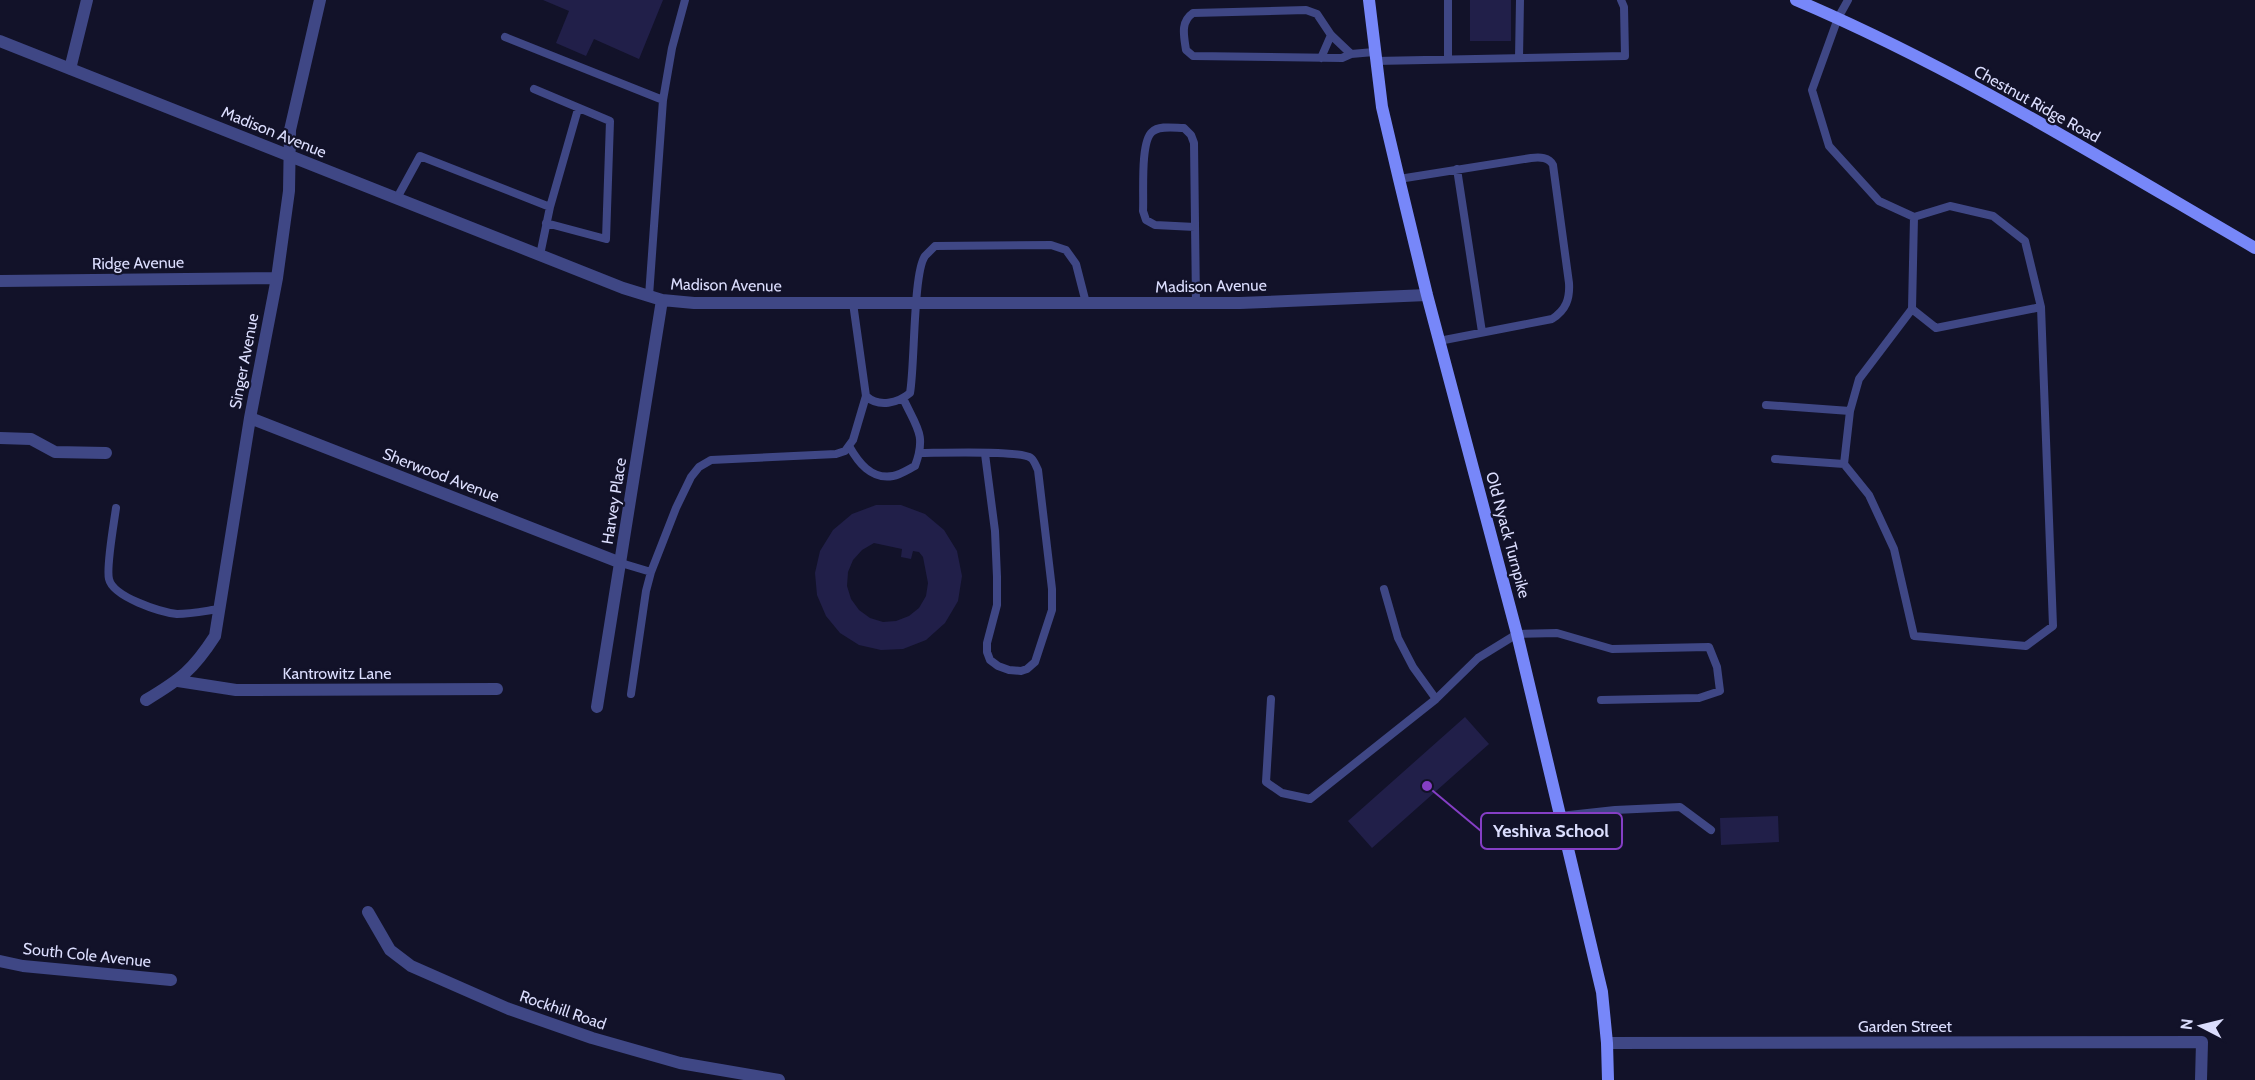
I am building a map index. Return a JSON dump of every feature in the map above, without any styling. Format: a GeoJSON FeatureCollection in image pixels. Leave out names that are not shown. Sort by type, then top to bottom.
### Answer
{"type":"FeatureCollection","features":[{"type":"Feature","properties":{"kind":"street"},"geometry":{"type":"LineString","coordinates":[[70,69],[87,0]]}},
{"type":"Feature","properties":{"kind":"street","name":"Singer Avenue"},"geometry":{"type":"LineString","coordinates":[[146,700],[178,681],[198,661],[214,636],[250,418],[277,278],[289,191],[290,130],[320,0]]}},
{"type":"Feature","properties":{"kind":"street","name":"Old Nyack Turnpike"},"geometry":{"type":"LineString","coordinates":[[1369,0],[1382,107],[1427,295],[1516,634],[1602,992],[1608,1080]]}},
{"type":"Feature","properties":{"kind":"street","name":"Chestnut Ridge Road"},"geometry":{"type":"LineString","coordinates":[[1799,1],[1947,72],[2255,248]]}},
{"type":"Feature","properties":{"kind":"street","name":"Madison Avenue"},"geometry":{"type":"LineString","coordinates":[[0,41],[623,288],[663,300],[694,303],[1240,303],[1427,295]]}},
{"type":"Feature","properties":{"kind":"street","name":"Ridge Avenue"},"geometry":{"type":"LineString","coordinates":[[0,281],[277,278]]}},
{"type":"Feature","properties":{"kind":"street","name":"Harvey Place"},"geometry":{"type":"LineString","coordinates":[[597,707],[663,300]]}},
{"type":"Feature","properties":{"kind":"street","name":"Sherwood Avenue"},"geometry":{"type":"LineString","coordinates":[[250,418],[621,563]]}},
{"type":"Feature","properties":{"kind":"street"},"geometry":{"type":"LineString","coordinates":[[0,438],[31,439],[55,452],[106,453]]}},
{"type":"Feature","properties":{"kind":"street","name":"Kantrowitz Lane"},"geometry":{"type":"LineString","coordinates":[[178,681],[236,690],[497,690]]}},
{"type":"Feature","properties":{"kind":"street","name":"Rockhill Road"},"geometry":{"type":"LineString","coordinates":[[368,912],[390,950],[411,966],[509,1009],[592,1038],[680,1063],[779,1080]]}},
{"type":"Feature","properties":{"kind":"street","name":"South Cole Avenue"},"geometry":{"type":"LineString","coordinates":[[0,961],[23,966],[171,980]]}},
{"type":"Feature","properties":{"kind":"street","name":"Garden Street"},"geometry":{"type":"LineString","coordinates":[[1607,1043],[2202,1042],[2201,1080]]}},
{"type":"Feature","properties":{"kind":"lane"},"geometry":{"type":"LineString","coordinates":[[649,296],[665,78],[685,0]]}},
{"type":"Feature","properties":{"kind":"lane"},"geometry":{"type":"LineString","coordinates":[[1448,0],[1448,59]]}},
{"type":"Feature","properties":{"kind":"lane"},"geometry":{"type":"LineString","coordinates":[[1519,58],[1520,0]]}},
{"type":"Feature","properties":{"kind":"lane"},"geometry":{"type":"LineString","coordinates":[[1351,54],[1331,35],[1317,14],[1306,10],[1193,13],[1187,17],[1183,31],[1186,50],[1193,56],[1342,58],[1351,54],[1448,59],[1626,56],[1624,7],[1621,0]]}},
{"type":"Feature","properties":{"kind":"lane"},"geometry":{"type":"LineString","coordinates":[[1848,0],[1838,18],[1812,90],[1829,146],[1879,201],[1914,217],[1950,206],[1993,216],[2025,241],[2041,307],[2053,626],[2026,646],[1914,636],[1894,549],[1869,495],[1844,464],[1850,411],[1859,379],[1912,309],[1914,217]]}},
{"type":"Feature","properties":{"kind":"lane"},"geometry":{"type":"LineString","coordinates":[[1321,58],[1331,35]]}},
{"type":"Feature","properties":{"kind":"lane"},"geometry":{"type":"LineString","coordinates":[[505,37],[663,100]]}},
{"type":"Feature","properties":{"kind":"lane"},"geometry":{"type":"LineString","coordinates":[[534,89],[610,121],[606,239],[546,224]]}},
{"type":"Feature","properties":{"kind":"lane"},"geometry":{"type":"LineString","coordinates":[[540,255],[550,207],[578,109]]}},
{"type":"Feature","properties":{"kind":"lane"},"geometry":{"type":"LineString","coordinates":[[1195,227],[1155,225],[1146,220],[1143,211],[1145,144],[1150,133],[1158,128],[1184,128],[1191,135],[1194,143],[1196,303]]}},
{"type":"Feature","properties":{"kind":"lane"},"geometry":{"type":"LineString","coordinates":[[397,198],[420,156],[550,207]]}},
{"type":"Feature","properties":{"kind":"lane"},"geometry":{"type":"LineString","coordinates":[[1399,179],[1532,158],[1546,159],[1553,165],[1569,283],[1570,295],[1566,305],[1560,314],[1552,319],[1439,340]]}},
{"type":"Feature","properties":{"kind":"lane"},"geometry":{"type":"LineString","coordinates":[[1457,170],[1482,333]]}},
{"type":"Feature","properties":{"kind":"lane"},"geometry":{"type":"LineString","coordinates":[[849,446],[859,464],[872,473],[893,477],[915,466],[921,449],[917,425],[906,395],[913,372],[918,276],[924,257],[935,246],[1052,246],[1066,250],[1076,264],[1086,303]]}},
{"type":"Feature","properties":{"kind":"lane"},"geometry":{"type":"LineString","coordinates":[[631,694],[646,591],[651,572],[676,508],[691,477],[699,467],[711,460],[837,454],[845,451],[849,446],[860,421],[866,396],[853,303]]}},
{"type":"Feature","properties":{"kind":"lane"},"geometry":{"type":"LineString","coordinates":[[1912,309],[1936,328],[2041,307]]}},
{"type":"Feature","properties":{"kind":"lane"},"geometry":{"type":"LineString","coordinates":[[866,396],[871,401],[880,403],[893,402],[906,395]]}},
{"type":"Feature","properties":{"kind":"lane"},"geometry":{"type":"LineString","coordinates":[[1766,405],[1850,411]]}},
{"type":"Feature","properties":{"kind":"lane"},"geometry":{"type":"LineString","coordinates":[[920,453],[985,454],[1024,455],[1032,458],[1038,470],[1052,589],[1052,610],[1035,662],[1021,671],[998,666],[990,660],[987,652],[987,643],[997,605],[997,577],[995,531],[985,454]]}},
{"type":"Feature","properties":{"kind":"lane"},"geometry":{"type":"LineString","coordinates":[[1775,459],[1844,464]]}},
{"type":"Feature","properties":{"kind":"lane"},"geometry":{"type":"LineString","coordinates":[[116,508],[108,569],[109,580],[114,588],[122,595],[140,603],[175,614],[192,614],[219,609]]}},
{"type":"Feature","properties":{"kind":"lane"},"geometry":{"type":"LineString","coordinates":[[621,563],[651,572]]}},
{"type":"Feature","properties":{"kind":"lane"},"geometry":{"type":"LineString","coordinates":[[1384,589],[1398,638],[1413,666],[1436,699]]}},
{"type":"Feature","properties":{"kind":"lane"},"geometry":{"type":"LineString","coordinates":[[1270,699],[1266,782],[1282,793],[1310,799],[1436,699],[1478,658],[1516,634],[1557,633],[1612,649],[1709,648],[1717,667],[1720,691],[1700,698],[1601,700]]}},
{"type":"Feature","properties":{"kind":"lane"},"geometry":{"type":"LineString","coordinates":[[1560,816],[1615,810],[1680,807],[1711,830]]}},
{"type":"Feature","properties":{"kind":"building"},"geometry":{"type":"Polygon","coordinates":[[[543,0],[663,0],[639,59],[594,39],[586,56],[556,43],[569,11],[543,0]]]}},
{"type":"Feature","properties":{"kind":"building"},"geometry":{"type":"Polygon","coordinates":[[[1470,0],[1511,0],[1511,41],[1470,41],[1470,0]]]}},
{"type":"Feature","properties":{"kind":"building"},"geometry":{"type":"Polygon","coordinates":[[[876,505],[901,505],[925,514],[944,530],[957,551],[962,576],[958,601],[945,623],[926,640],[903,649],[881,650],[859,645],[840,633],[826,616],[817,595],[815,573],[820,551],[833,530],[852,514],[876,505]],[[874,543],[862,550],[853,560],[848,572],[847,586],[851,599],[859,610],[870,618],[883,622],[896,621],[909,616],[919,608],[926,596],[928,583],[923,557],[919,552],[913,551],[911,559],[901,557],[902,549],[874,543]]]}},
{"type":"Feature","properties":{"kind":"building"},"geometry":{"type":"Polygon","coordinates":[[[1465,717],[1489,744],[1372,848],[1348,821],[1465,717]]]}},
{"type":"Feature","properties":{"kind":"building"},"geometry":{"type":"Polygon","coordinates":[[[1778,816],[1779,842],[1721,845],[1720,818],[1778,816]]]}},
{"type":"Feature","properties":{"kind":"place","name":"Yeshiva School"},"geometry":{"type":"Point","coordinates":[1427,786]}}]}
